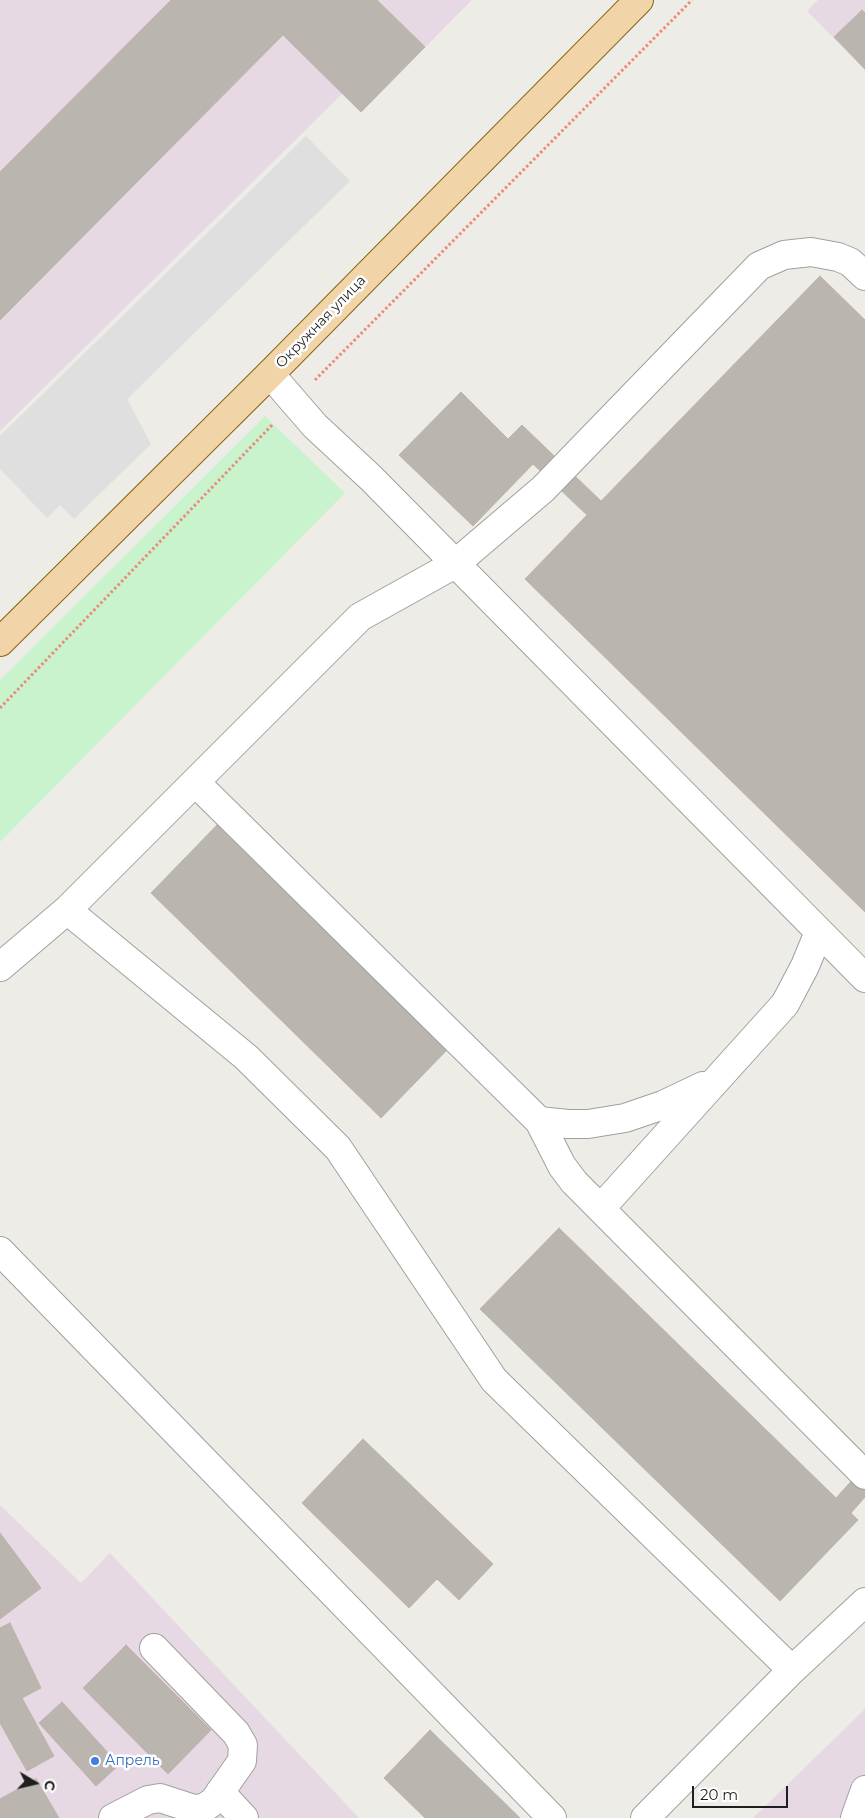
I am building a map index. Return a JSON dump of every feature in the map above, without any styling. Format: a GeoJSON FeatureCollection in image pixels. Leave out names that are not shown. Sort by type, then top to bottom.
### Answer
{"type":"FeatureCollection","features":[{"type":"Feature","properties":{"kind":"main road","name":"Окружная улица"},"geometry":{"type":"LineString","coordinates":[[0,642],[270,374],[639,0]]}},
{"type":"Feature","properties":{"kind":"lane"},"geometry":{"type":"LineString","coordinates":[[0,968],[67,910],[360,617],[455,564],[543,489],[759,266],[784,255],[811,252],[838,257],[850,262],[865,276]]}},
{"type":"Feature","properties":{"kind":"lane"},"geometry":{"type":"LineString","coordinates":[[270,374],[315,426],[371,478],[865,978]]}},
{"type":"Feature","properties":{"kind":"lane"},"geometry":{"type":"LineString","coordinates":[[196,783],[539,1121],[562,1166],[574,1182],[865,1475]]}},
{"type":"Feature","properties":{"kind":"lane"},"geometry":{"type":"LineString","coordinates":[[67,910],[246,1057],[338,1148],[494,1380],[792,1670]]}},
{"type":"Feature","properties":{"kind":"lane"},"geometry":{"type":"LineString","coordinates":[[601,1208],[713,1081],[760,1034],[785,1004],[805,966],[819,932]]}},
{"type":"Feature","properties":{"kind":"lane"},"geometry":{"type":"LineString","coordinates":[[539,1121],[588,1124],[625,1118],[662,1105],[713,1081]]}},
{"type":"Feature","properties":{"kind":"lane"},"geometry":{"type":"LineString","coordinates":[[0,1251],[552,1818]]}},
{"type":"Feature","properties":{"kind":"lane"},"geometry":{"type":"LineString","coordinates":[[645,1818],[792,1670],[865,1602]]}},
{"type":"Feature","properties":{"kind":"lane"},"geometry":{"type":"LineString","coordinates":[[113,1818],[148,1800],[160,1798],[194,1809],[204,1808],[214,1801],[242,1761],[243,1745],[236,1732],[154,1648]]}},
{"type":"Feature","properties":{"kind":"lane"},"geometry":{"type":"LineString","coordinates":[[855,1818],[865,1790]]}},
{"type":"Feature","properties":{"kind":"lane"},"geometry":{"type":"LineString","coordinates":[[220,1792],[244,1818]]}},
{"type":"Feature","properties":{"kind":"path"},"geometry":{"type":"LineString","coordinates":[[0,708],[294,401],[692,0]]}},
{"type":"Feature","properties":{"kind":"shaded area"},"geometry":{"type":"Polygon","coordinates":[[[0,0],[472,0],[361,112],[342,94],[0,431],[0,0]]]}},
{"type":"Feature","properties":{"kind":"shaded area"},"geometry":{"type":"Polygon","coordinates":[[[818,0],[865,0],[865,70],[807,11],[818,0]]]}},
{"type":"Feature","properties":{"kind":"shaded area"},"geometry":{"type":"Polygon","coordinates":[[[306,136],[350,181],[127,399],[151,444],[74,519],[60,505],[47,518],[0,469],[0,436],[306,136]]]}},
{"type":"Feature","properties":{"kind":"shaded area"},"geometry":{"type":"Polygon","coordinates":[[[0,1505],[81,1583],[110,1553],[359,1818],[0,1818],[0,1505]]]}},
{"type":"Feature","properties":{"kind":"shaded area"},"geometry":{"type":"Polygon","coordinates":[[[865,1709],[865,1818],[753,1818],[865,1709]]]}},
{"type":"Feature","properties":{"kind":"green space"},"geometry":{"type":"Polygon","coordinates":[[[265,416],[345,493],[0,842],[0,680],[265,416]]]}},
{"type":"Feature","properties":{"kind":"building"},"geometry":{"type":"Polygon","coordinates":[[[171,0],[377,0],[425,47],[361,112],[283,35],[0,320],[0,172],[171,0]]]}},
{"type":"Feature","properties":{"kind":"building"},"geometry":{"type":"Polygon","coordinates":[[[862,10],[865,13],[865,69],[834,37],[862,10]]]}},
{"type":"Feature","properties":{"kind":"building"},"geometry":{"type":"Polygon","coordinates":[[[820,276],[865,320],[865,912],[525,579],[587,515],[533,464],[473,526],[399,455],[461,392],[508,439],[522,425],[601,501],[820,276]]]}},
{"type":"Feature","properties":{"kind":"building"},"geometry":{"type":"Polygon","coordinates":[[[217,825],[447,1050],[381,1118],[151,893],[217,825]]]}},
{"type":"Feature","properties":{"kind":"building"},"geometry":{"type":"Polygon","coordinates":[[[559,1228],[836,1498],[865,1466],[865,1497],[851,1513],[858,1520],[780,1601],[480,1309],[559,1228]]]}},
{"type":"Feature","properties":{"kind":"building"},"geometry":{"type":"Polygon","coordinates":[[[363,1439],[493,1564],[459,1600],[437,1579],[409,1608],[302,1503],[363,1439]]]}},
{"type":"Feature","properties":{"kind":"building"},"geometry":{"type":"Polygon","coordinates":[[[0,1533],[41,1588],[0,1619],[0,1533]]]}},
{"type":"Feature","properties":{"kind":"building"},"geometry":{"type":"Polygon","coordinates":[[[10,1623],[41,1688],[22,1698],[54,1756],[27,1771],[0,1723],[0,1628],[10,1623]]]}},
{"type":"Feature","properties":{"kind":"building"},"geometry":{"type":"Polygon","coordinates":[[[126,1645],[211,1730],[168,1774],[83,1688],[126,1645]]]}},
{"type":"Feature","properties":{"kind":"building"},"geometry":{"type":"Polygon","coordinates":[[[62,1702],[119,1765],[96,1786],[39,1723],[62,1702]]]}},
{"type":"Feature","properties":{"kind":"building"},"geometry":{"type":"Polygon","coordinates":[[[430,1730],[520,1818],[425,1818],[384,1778],[430,1730]]]}},
{"type":"Feature","properties":{"kind":"building"},"geometry":{"type":"Polygon","coordinates":[[[36,1779],[59,1818],[0,1818],[0,1799],[36,1779]]]}},
{"type":"Feature","properties":{"kind":"place","name":"Апрель"},"geometry":{"type":"Point","coordinates":[95,1761]}}]}
